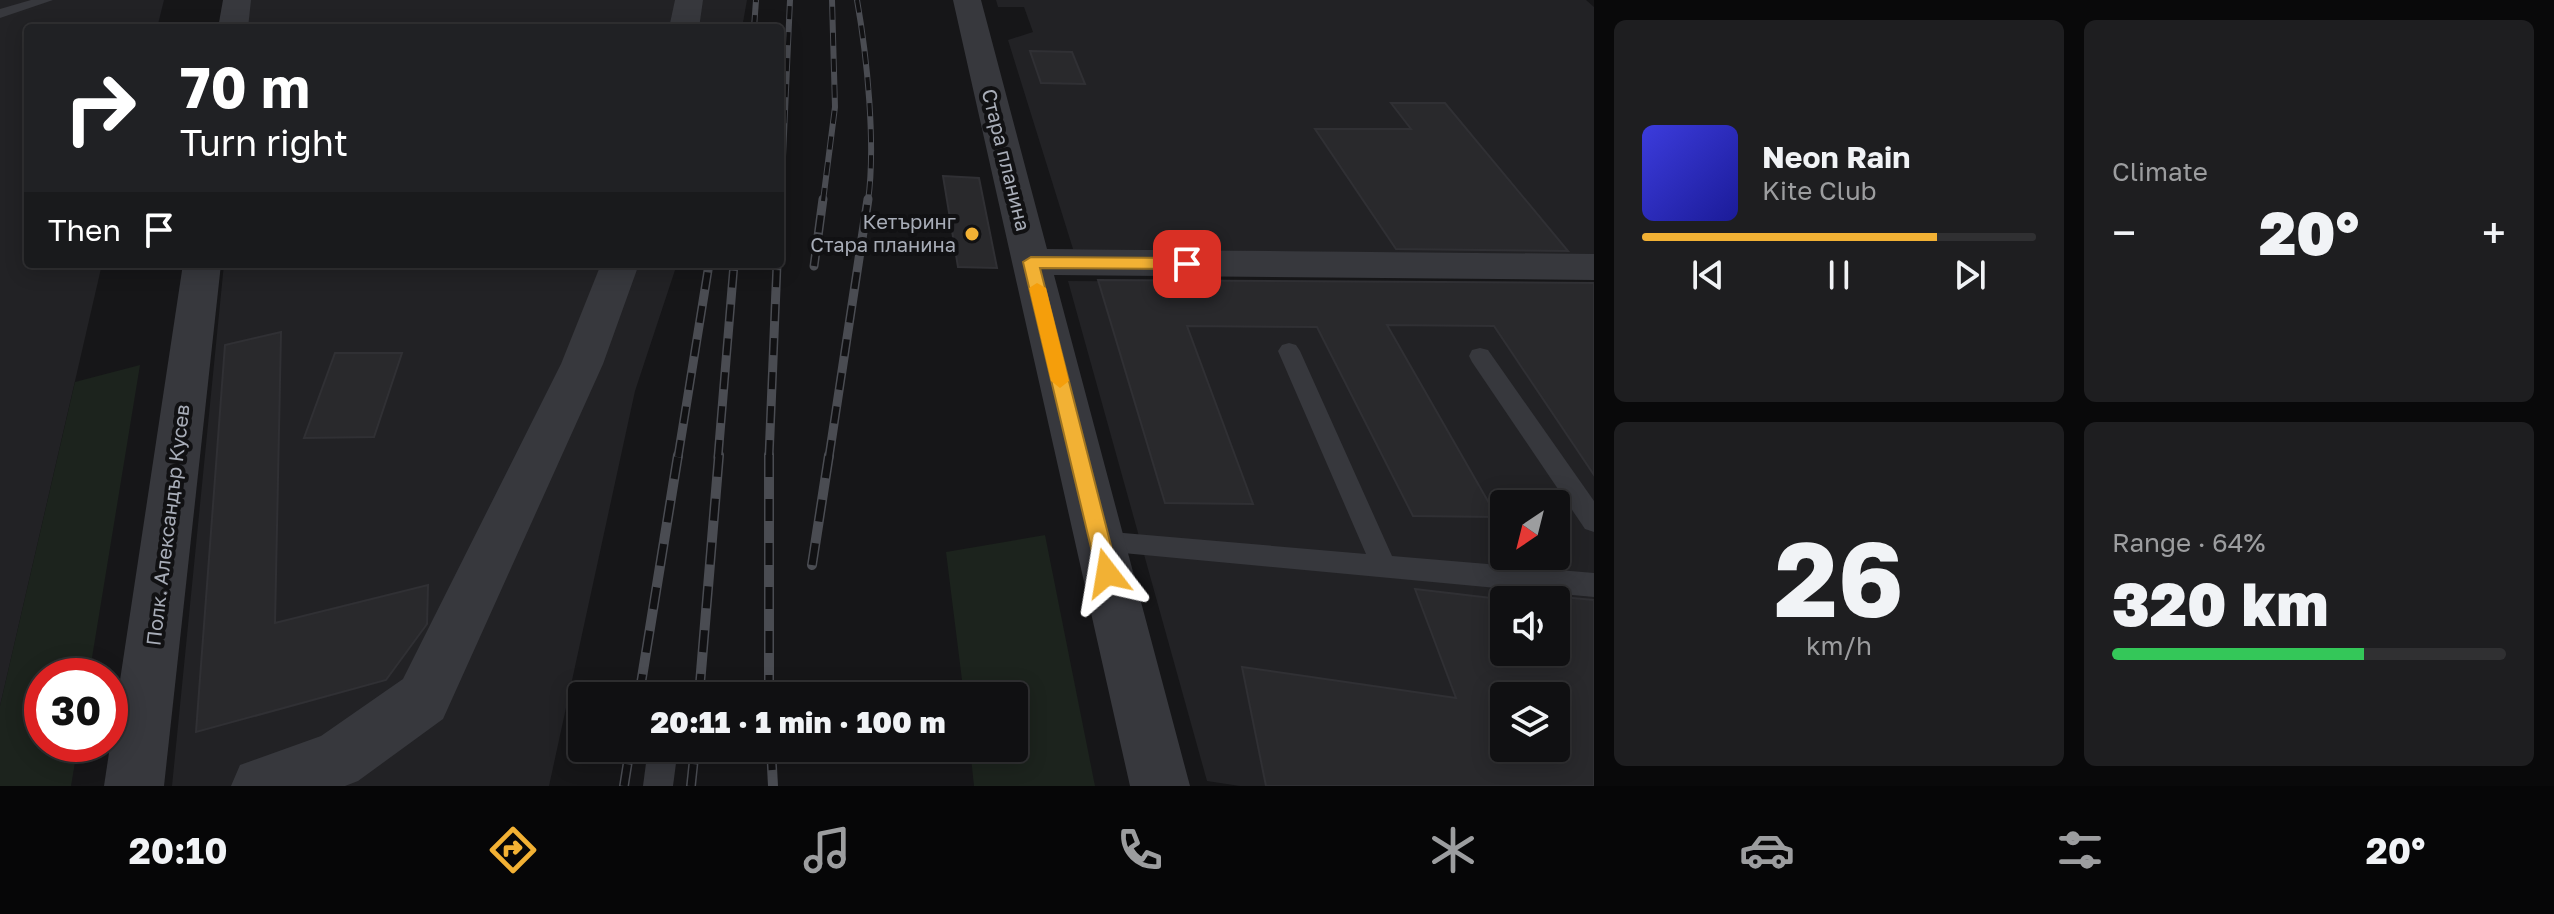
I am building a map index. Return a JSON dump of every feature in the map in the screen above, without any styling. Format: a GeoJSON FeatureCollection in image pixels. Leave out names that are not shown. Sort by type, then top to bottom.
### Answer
{"type":"FeatureCollection","features":[{"type":"Feature","properties":{"kind":"street"},"geometry":{"type":"LineString","coordinates":[[234,24],[237,0]]}},
{"type":"Feature","properties":{"kind":"street"},"geometry":{"type":"LineString","coordinates":[[685,24],[689,0]]}},
{"type":"Feature","properties":{"kind":"street","name":"Стара планина"},"geometry":{"type":"LineString","coordinates":[[967,0],[1160,786]]}},
{"type":"Feature","properties":{"kind":"street"},"geometry":{"type":"LineString","coordinates":[[1031,262],[1594,267]]}},
{"type":"Feature","properties":{"kind":"street","name":"Полк. Александър Кусев"},"geometry":{"type":"LineString","coordinates":[[134,786],[201,268]]}},
{"type":"Feature","properties":{"kind":"street"},"geometry":{"type":"LineString","coordinates":[[261,786],[337,760],[423,699],[582,364],[618,268]]}},
{"type":"Feature","properties":{"kind":"lane"},"geometry":{"type":"LineString","coordinates":[[0,14],[46,0]]}},
{"type":"Feature","properties":{"kind":"lane"},"geometry":{"type":"LineString","coordinates":[[1289,351],[1384,566]]}},
{"type":"Feature","properties":{"kind":"lane"},"geometry":{"type":"LineString","coordinates":[[1480,356],[1594,521]]}},
{"type":"Feature","properties":{"kind":"lane"},"geometry":{"type":"LineString","coordinates":[[1100,542],[1594,585]]}},
{"type":"Feature","properties":{"kind":"lane"},"geometry":{"type":"LineString","coordinates":[[658,786],[661,762]]}},
{"type":"Feature","properties":{"kind":"shaded area"},"geometry":{"type":"Polygon","coordinates":[[[0,0],[164,0],[158,24],[24,24],[24,268],[101,268],[0,706],[0,0]]]}},
{"type":"Feature","properties":{"kind":"shaded area"},"geometry":{"type":"Polygon","coordinates":[[[250,0],[747,0],[743,24],[247,24],[250,0]]]}},
{"type":"Feature","properties":{"kind":"shaded area"},"geometry":{"type":"Polygon","coordinates":[[[996,0],[1586,0],[1594,7],[1594,255],[1073,249],[1008,40],[1033,32],[1024,7],[998,7],[996,0]]]}},
{"type":"Feature","properties":{"kind":"shaded area"},"geometry":{"type":"Polygon","coordinates":[[[224,268],[676,268],[635,391],[572,682],[568,682],[568,699],[549,786],[172,786],[224,268]]]}},
{"type":"Feature","properties":{"kind":"shaded area"},"geometry":{"type":"Polygon","coordinates":[[[1068,281],[1594,284],[1594,786],[1240,786],[1207,781],[1068,281]]]}},
{"type":"Feature","properties":{"kind":"shaded area"},"geometry":{"type":"Polygon","coordinates":[[[140,365],[92,658],[24,658],[24,762],[75,762],[71,786],[0,786],[0,706],[75,382],[140,365]]]}},
{"type":"Feature","properties":{"kind":"shaded area"},"geometry":{"type":"Polygon","coordinates":[[[1045,535],[1095,786],[974,786],[971,762],[1028,762],[1028,682],[962,682],[946,552],[1045,535]]]}},
{"type":"Feature","properties":{"kind":"building"},"geometry":{"type":"Polygon","coordinates":[[[1030,51],[1072,52],[1085,84],[1041,83],[1030,51]]]}},
{"type":"Feature","properties":{"kind":"building"},"geometry":{"type":"Polygon","coordinates":[[[1391,103],[1445,103],[1568,251],[1396,249],[1315,129],[1411,129],[1391,103]]]}},
{"type":"Feature","properties":{"kind":"building","name":"Кетъринг Стара планина"},"geometry":{"type":"Polygon","coordinates":[[[943,176],[979,178],[997,268],[958,267],[943,176]]]}},
{"type":"Feature","properties":{"kind":"building"},"geometry":{"type":"Polygon","coordinates":[[[1098,280],[1594,283],[1594,475],[1494,326],[1387,325],[1490,505],[1490,517],[1413,516],[1317,327],[1187,326],[1253,504],[1165,503],[1098,280]]]}},
{"type":"Feature","properties":{"kind":"building"},"geometry":{"type":"Polygon","coordinates":[[[281,332],[275,623],[428,585],[427,624],[386,680],[196,732],[225,345],[281,332]]]}},
{"type":"Feature","properties":{"kind":"building"},"geometry":{"type":"Polygon","coordinates":[[[335,353],[402,353],[374,437],[304,438],[335,353]]]}},
{"type":"Feature","properties":{"kind":"building"},"geometry":{"type":"Polygon","coordinates":[[[1415,589],[1490,598],[1490,666],[1570,666],[1570,598],[1594,600],[1594,786],[1266,786],[1242,667],[1456,698],[1415,589]]]}},
{"type":"Feature","properties":{"kind":"railway"},"geometry":{"type":"LineString","coordinates":[[754,24],[756,0]]}},
{"type":"Feature","properties":{"kind":"railway"},"geometry":{"type":"LineString","coordinates":[[784,134],[790,0]]}},
{"type":"Feature","properties":{"kind":"railway"},"geometry":{"type":"LineString","coordinates":[[823,201],[835,107],[832,0]]}},
{"type":"Feature","properties":{"kind":"railway"},"geometry":{"type":"LineString","coordinates":[[857,0],[869,100],[871,154],[868,201]]}},
{"type":"Feature","properties":{"kind":"railway"},"geometry":{"type":"LineString","coordinates":[[814,266],[823,199]]}},
{"type":"Feature","properties":{"kind":"railway"},"geometry":{"type":"LineString","coordinates":[[829,457],[868,199]]}},
{"type":"Feature","properties":{"kind":"railway"},"geometry":{"type":"LineString","coordinates":[[678,457],[708,268]]}},
{"type":"Feature","properties":{"kind":"railway"},"geometry":{"type":"LineString","coordinates":[[718,457],[734,268]]}},
{"type":"Feature","properties":{"kind":"railway"},"geometry":{"type":"LineString","coordinates":[[769,457],[777,268]]}},
{"type":"Feature","properties":{"kind":"railway"},"geometry":{"type":"LineString","coordinates":[[641,682],[678,455]]}},
{"type":"Feature","properties":{"kind":"railway"},"geometry":{"type":"LineString","coordinates":[[700,682],[719,455]]}},
{"type":"Feature","properties":{"kind":"railway"},"geometry":{"type":"LineString","coordinates":[[812,565],[829,455]]}},
{"type":"Feature","properties":{"kind":"railway"},"geometry":{"type":"LineString","coordinates":[[769,457],[769,682]]}},
{"type":"Feature","properties":{"kind":"railway"},"geometry":{"type":"LineString","coordinates":[[624,786],[628,762]]}},
{"type":"Feature","properties":{"kind":"railway"},"geometry":{"type":"LineString","coordinates":[[691,786],[694,762]]}},
{"type":"Feature","properties":{"kind":"railway"},"geometry":{"type":"LineString","coordinates":[[772,762],[773,786]]}},
{"type":"Feature","properties":{"kind":"slow traffic"},"geometry":{"type":"LineString","coordinates":[[1037,288],[1060,381]]}},
{"type":"Feature","properties":{"kind":"place","name":"Кетъринг Стара планина"},"geometry":{"type":"Point","coordinates":[972,234]}},
{"type":"Feature","properties":{"kind":"route"},"geometry":{"type":"LineString","coordinates":[[1107,573],[1031,262],[1187,264]]}}]}
